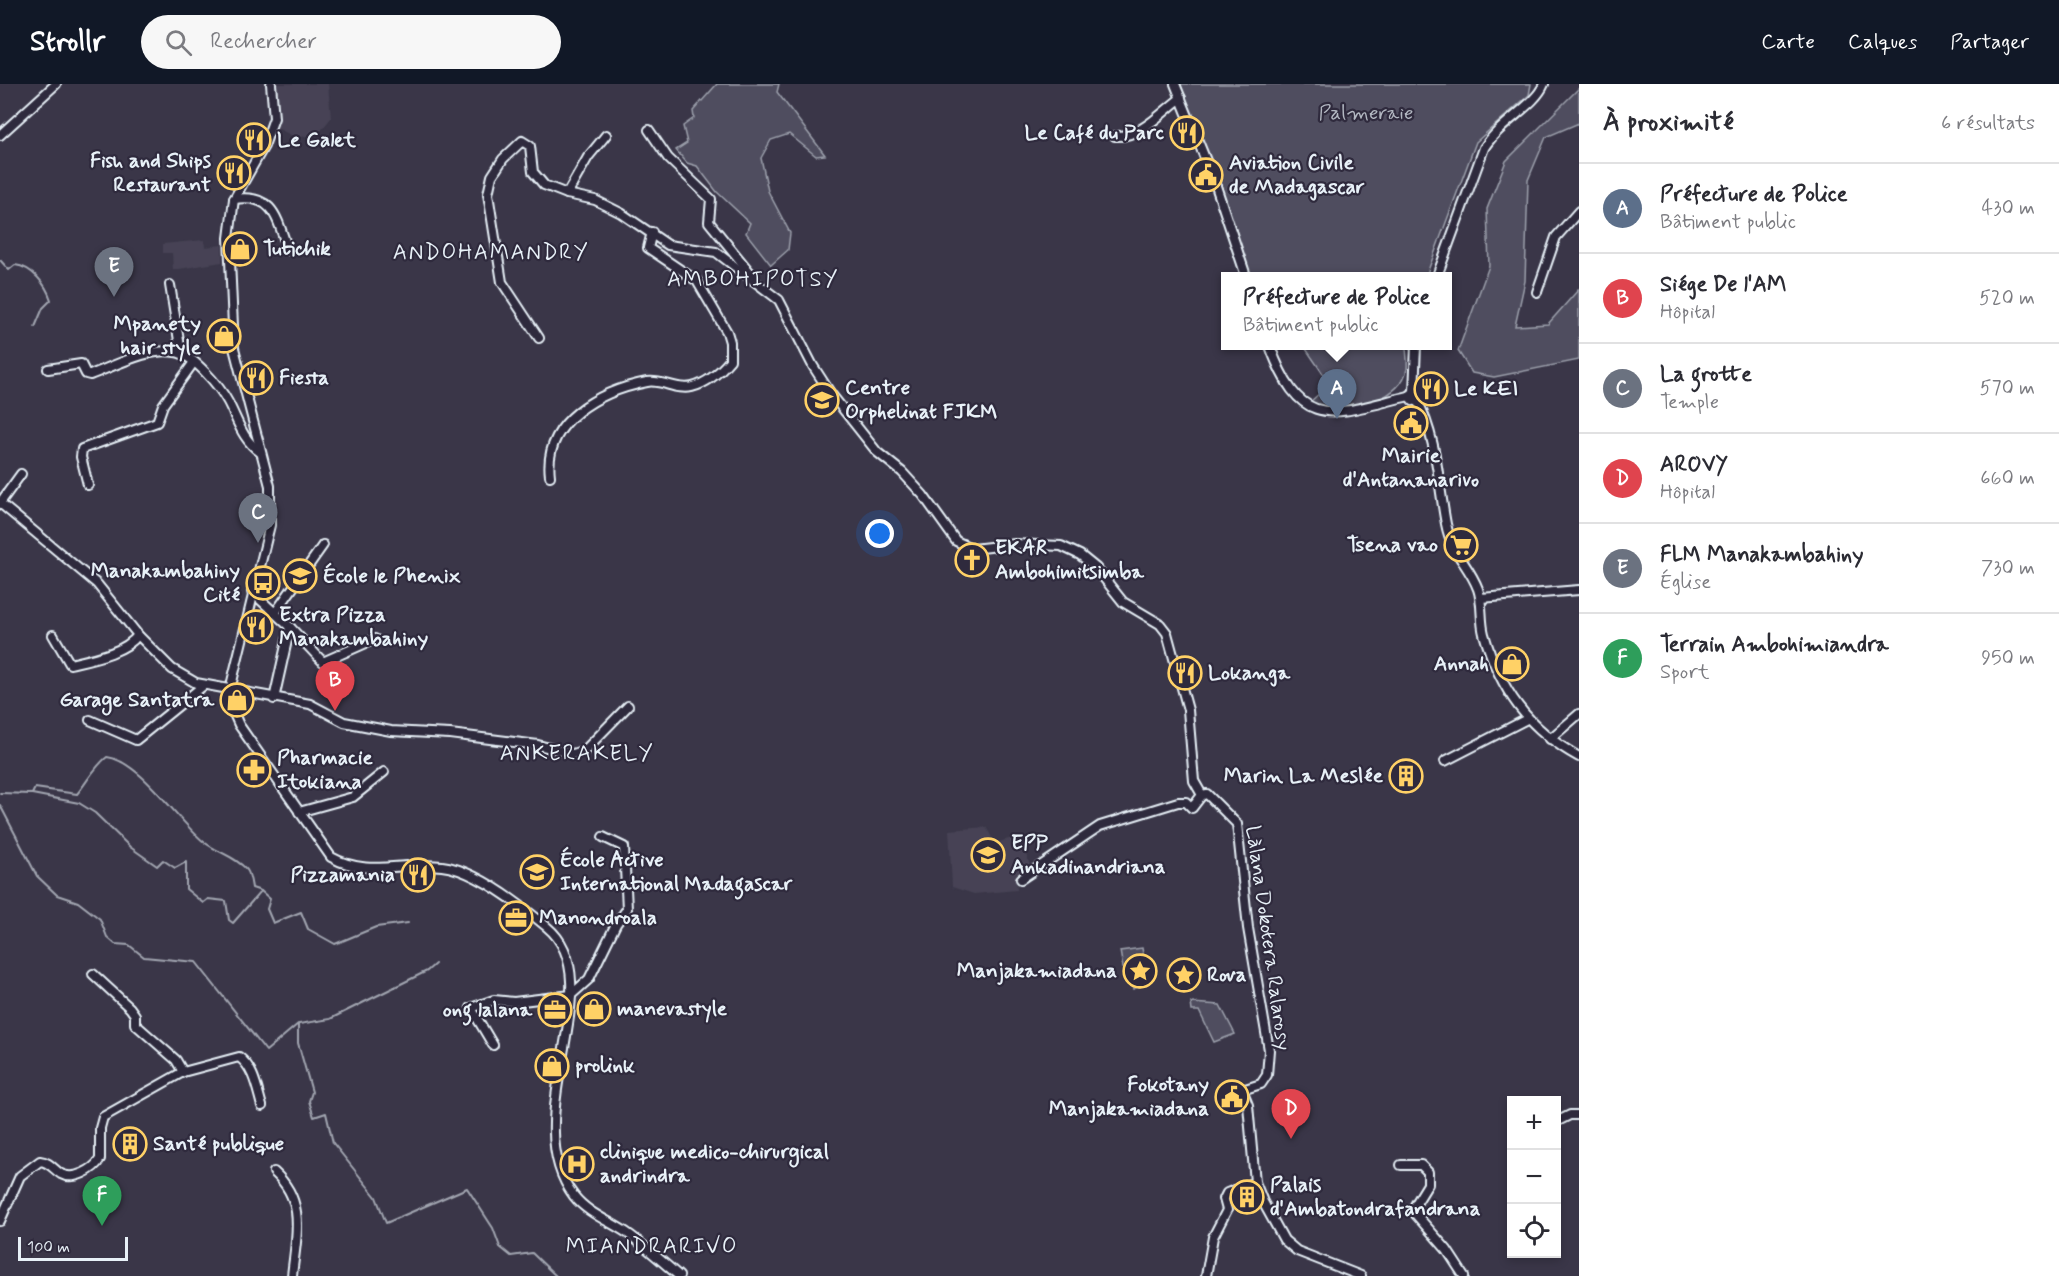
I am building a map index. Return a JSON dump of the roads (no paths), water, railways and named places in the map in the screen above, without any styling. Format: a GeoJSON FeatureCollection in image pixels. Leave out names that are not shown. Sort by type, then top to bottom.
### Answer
{"type":"FeatureCollection","features":[{"type":"Feature","properties":{"kind":"street"},"geometry":{"type":"LineString","coordinates":[[0,135],[56,84]]}},
{"type":"Feature","properties":{"kind":"street"},"geometry":{"type":"LineString","coordinates":[[271,84],[274,110],[270,132],[234,200],[229,238],[234,348],[270,486],[272,517],[230,690],[231,707],[239,725],[323,850],[341,862],[372,870],[448,867],[483,882],[504,895],[556,936],[570,965],[571,995],[553,1117],[555,1158],[574,1197],[585,1207],[629,1234],[679,1276]]}},
{"type":"Feature","properties":{"kind":"street"},"geometry":{"type":"LineString","coordinates":[[1175,84],[1215,183],[1245,272]]}},
{"type":"Feature","properties":{"kind":"street"},"geometry":{"type":"LineString","coordinates":[[1438,272],[1484,148],[1503,123],[1535,99],[1544,84]]}},
{"type":"Feature","properties":{"kind":"street"},"geometry":{"type":"LineString","coordinates":[[1115,136],[1127,136],[1137,132],[1181,98]]}},
{"type":"Feature","properties":{"kind":"street"},"geometry":{"type":"LineString","coordinates":[[649,130],[668,158],[711,199],[709,222],[757,283]]}},
{"type":"Feature","properties":{"kind":"street"},"geometry":{"type":"LineString","coordinates":[[567,194],[588,157],[606,135]]}},
{"type":"Feature","properties":{"kind":"street"},"geometry":{"type":"LineString","coordinates":[[539,338],[502,282],[488,194],[492,176],[503,159],[522,141],[530,146],[532,172],[544,185],[567,194],[595,200],[652,232],[668,245],[716,252],[779,300],[813,366],[856,428],[877,452],[902,472],[923,495],[956,541],[973,549],[1015,544],[1060,546],[1080,555],[1096,568],[1123,602],[1160,624],[1167,633],[1188,710],[1194,782],[1202,795],[1192,808],[1186,802],[1178,802],[1100,826],[1021,879]]}},
{"type":"Feature","properties":{"kind":"street"},"geometry":{"type":"LineString","coordinates":[[234,200],[252,198],[261,200],[268,206],[288,250]]}},
{"type":"Feature","properties":{"kind":"street"},"geometry":{"type":"LineString","coordinates":[[1537,292],[1556,237],[1579,211]]}},
{"type":"Feature","properties":{"kind":"street"},"geometry":{"type":"LineString","coordinates":[[550,476],[550,450],[561,430],[585,405],[649,381],[682,388],[694,387],[714,377],[730,360],[730,342],[727,332],[697,281],[648,248],[652,232]]}},
{"type":"Feature","properties":{"kind":"street"},"geometry":{"type":"LineString","coordinates":[[170,285],[181,353]]}},
{"type":"Feature","properties":{"kind":"street"},"geometry":{"type":"LineString","coordinates":[[1272,350],[1281,372],[1295,396],[1329,413],[1358,410],[1413,396]]}},
{"type":"Feature","properties":{"kind":"street"},"geometry":{"type":"LineString","coordinates":[[1416,350],[1413,396],[1430,430],[1452,547],[1472,577],[1481,598],[1484,632],[1504,685],[1527,719],[1550,739],[1579,757]]}},
{"type":"Feature","properties":{"kind":"street"},"geometry":{"type":"LineString","coordinates":[[48,369],[81,364],[86,374],[90,375],[142,356],[166,351],[181,353],[194,362],[221,391],[248,442],[260,452]]}},
{"type":"Feature","properties":{"kind":"street"},"geometry":{"type":"LineString","coordinates":[[88,485],[80,453],[82,449],[157,422],[163,405],[194,362]]}},
{"type":"Feature","properties":{"kind":"street"},"geometry":{"type":"LineString","coordinates":[[21,474],[1,503],[97,584],[138,635],[172,669],[204,685],[310,704],[344,722],[391,731],[450,734],[538,745],[573,754],[585,750],[628,706]]}},
{"type":"Feature","properties":{"kind":"street"},"geometry":{"type":"LineString","coordinates":[[275,613],[323,545]]}},
{"type":"Feature","properties":{"kind":"street"},"geometry":{"type":"LineString","coordinates":[[1481,598],[1579,590]]}},
{"type":"Feature","properties":{"kind":"street"},"geometry":{"type":"LineString","coordinates":[[252,592],[323,662],[375,639]]}},
{"type":"Feature","properties":{"kind":"street"},"geometry":{"type":"LineString","coordinates":[[274,699],[290,627]]}},
{"type":"Feature","properties":{"kind":"street"},"geometry":{"type":"LineString","coordinates":[[53,635],[70,664],[124,647],[133,643],[138,635]]}},
{"type":"Feature","properties":{"kind":"street"},"geometry":{"type":"LineString","coordinates":[[90,720],[136,740],[204,685]]}},
{"type":"Feature","properties":{"kind":"street"},"geometry":{"type":"LineString","coordinates":[[1550,739],[1579,714]]}},
{"type":"Feature","properties":{"kind":"street"},"geometry":{"type":"LineString","coordinates":[[1445,761],[1527,719]]}},
{"type":"Feature","properties":{"kind":"street"},"geometry":{"type":"LineString","coordinates":[[299,812],[353,797],[384,772]]}},
{"type":"Feature","properties":{"kind":"street","name":"Làlana Dokotera Ralarosy"},"geometry":{"type":"LineString","coordinates":[[1202,795],[1207,794],[1237,824],[1248,928],[1269,1050],[1267,1075],[1261,1084],[1242,1090],[1248,1105],[1255,1182]]}},
{"type":"Feature","properties":{"kind":"street"},"geometry":{"type":"LineString","coordinates":[[493,1046],[471,1008],[494,1000],[514,1002],[571,995],[589,979],[616,924],[627,909],[624,847],[603,837]]}},
{"type":"Feature","properties":{"kind":"street"},"geometry":{"type":"LineString","coordinates":[[93,974],[130,1008],[135,1015],[135,1023],[176,1060],[183,1072]]}},
{"type":"Feature","properties":{"kind":"street"},"geometry":{"type":"LineString","coordinates":[[0,1221],[24,1170],[40,1161],[49,1163],[64,1176],[92,1169],[100,1159],[100,1128],[103,1117],[183,1072],[239,1057],[245,1062],[254,1079],[262,1106]]}},
{"type":"Feature","properties":{"kind":"street"},"geometry":{"type":"LineString","coordinates":[[1561,1120],[1570,1115],[1579,1115]]}},
{"type":"Feature","properties":{"kind":"street"},"geometry":{"type":"LineString","coordinates":[[1401,1165],[1421,1165],[1428,1172],[1428,1184],[1412,1210],[1447,1250],[1464,1276]]}},
{"type":"Feature","properties":{"kind":"street"},"geometry":{"type":"LineString","coordinates":[[274,1172],[296,1201],[297,1223],[292,1276]]}},
{"type":"Feature","properties":{"kind":"street"},"geometry":{"type":"LineString","coordinates":[[1206,1276],[1213,1237],[1227,1210],[1224,1199],[1227,1193],[1255,1182],[1284,1240],[1297,1251],[1360,1276]]}},
{"type":"Feature","properties":{"kind":"waterway"},"geometry":{"type":"LineString","coordinates":[[0,260],[9,270],[15,265],[27,269],[38,277],[46,288],[51,300],[43,308],[35,327]]}},
{"type":"Feature","properties":{"kind":"waterway"},"geometry":{"type":"LineString","coordinates":[[0,793],[32,794],[35,788],[77,794],[107,757],[120,761],[145,780],[204,842],[237,861],[247,870],[252,888],[261,891],[270,899],[267,909],[273,923],[301,912],[308,929],[335,944],[376,927],[408,923]]}},
{"type":"Feature","properties":{"kind":"waterway"},"geometry":{"type":"LineString","coordinates":[[32,794],[79,803],[95,813],[130,847],[157,866],[163,860],[175,868],[186,862],[186,889],[203,903],[208,899],[226,901],[229,920],[233,923],[261,891]]}},
{"type":"Feature","properties":{"kind":"waterway"},"geometry":{"type":"LineString","coordinates":[[0,805],[37,876],[57,895],[78,902],[100,919],[107,937],[115,944],[129,945],[144,957],[196,962],[266,1051],[298,1024],[298,1043],[312,1092],[309,1101],[314,1117],[326,1113],[333,1143],[376,1197],[386,1223],[467,1188],[493,1228],[500,1247],[511,1256],[532,1253],[556,1276]]}},
{"type":"Feature","properties":{"kind":"waterway"},"geometry":{"type":"LineString","coordinates":[[299,1024],[330,1019],[427,971],[435,964]]}},
{"type":"Feature","properties":{"kind":"place","name":"Le Café du Parc"},"geometry":{"type":"Point","coordinates":[1187,133]}},
{"type":"Feature","properties":{"kind":"place","name":"Le Galet"},"geometry":{"type":"Point","coordinates":[254,140]}},
{"type":"Feature","properties":{"kind":"place","name":"Fish and Ships Restaurant"},"geometry":{"type":"Point","coordinates":[234,173]}},
{"type":"Feature","properties":{"kind":"place","name":"Aviation Civile de Madagascar"},"geometry":{"type":"Point","coordinates":[1206,175]}},
{"type":"Feature","properties":{"kind":"place","name":"Tutichik"},"geometry":{"type":"Point","coordinates":[240,249]}},
{"type":"Feature","properties":{"kind":"place","name":"FLM Manakambahiny"},"geometry":{"type":"Point","coordinates":[114,297]}},
{"type":"Feature","properties":{"kind":"place","name":"Mpanety hair style"},"geometry":{"type":"Point","coordinates":[224,336]}},
{"type":"Feature","properties":{"kind":"place","name":"Fiesta"},"geometry":{"type":"Point","coordinates":[256,378]}},
{"type":"Feature","properties":{"kind":"place","name":"Le KEI"},"geometry":{"type":"Point","coordinates":[1431,389]}},
{"type":"Feature","properties":{"kind":"place","name":"Centre Orphelinat FJKM"},"geometry":{"type":"Point","coordinates":[822,400]}},
{"type":"Feature","properties":{"kind":"place","name":"Préfecture de Police"},"geometry":{"type":"Point","coordinates":[1337,419]}},
{"type":"Feature","properties":{"kind":"place","name":"Mairie d'Antananarivo"},"geometry":{"type":"Point","coordinates":[1411,423]}},
{"type":"Feature","properties":{"kind":"place","name":"La grotte"},"geometry":{"type":"Point","coordinates":[258,543]}},
{"type":"Feature","properties":{"kind":"place","name":"Tsena vao"},"geometry":{"type":"Point","coordinates":[1461,545]}},
{"type":"Feature","properties":{"kind":"place","name":"EKAR Ambohimitsimba"},"geometry":{"type":"Point","coordinates":[972,560]}},
{"type":"Feature","properties":{"kind":"place","name":"École le Phenix"},"geometry":{"type":"Point","coordinates":[300,576]}},
{"type":"Feature","properties":{"kind":"place","name":"Manakambahiny Cité"},"geometry":{"type":"Point","coordinates":[263,583]}},
{"type":"Feature","properties":{"kind":"place","name":"Extra Pizza Manakambahiny"},"geometry":{"type":"Point","coordinates":[256,627]}},
{"type":"Feature","properties":{"kind":"place","name":"Annah"},"geometry":{"type":"Point","coordinates":[1512,664]}},
{"type":"Feature","properties":{"kind":"place","name":"Lokanga"},"geometry":{"type":"Point","coordinates":[1185,673]}},
{"type":"Feature","properties":{"kind":"place","name":"Garage Santatra"},"geometry":{"type":"Point","coordinates":[237,700]}},
{"type":"Feature","properties":{"kind":"place","name":"Siége De l'AM"},"geometry":{"type":"Point","coordinates":[335,711]}},
{"type":"Feature","properties":{"kind":"place","name":"Pharmacie Itokiana"},"geometry":{"type":"Point","coordinates":[254,770]}},
{"type":"Feature","properties":{"kind":"place","name":"Marin La Meslée"},"geometry":{"type":"Point","coordinates":[1406,776]}},
{"type":"Feature","properties":{"kind":"place","name":"EPP Ankadinandriana"},"geometry":{"type":"Point","coordinates":[988,855]}},
{"type":"Feature","properties":{"kind":"place","name":"École Active International Madagascar"},"geometry":{"type":"Point","coordinates":[537,872]}},
{"type":"Feature","properties":{"kind":"place","name":"Pizzamania"},"geometry":{"type":"Point","coordinates":[418,875]}},
{"type":"Feature","properties":{"kind":"place","name":"Manondroala"},"geometry":{"type":"Point","coordinates":[516,918]}},
{"type":"Feature","properties":{"kind":"place","name":"Manjakamiadana"},"geometry":{"type":"Point","coordinates":[1140,971]}},
{"type":"Feature","properties":{"kind":"place","name":"Rova"},"geometry":{"type":"Point","coordinates":[1184,975]}},
{"type":"Feature","properties":{"kind":"place","name":"manevastyle"},"geometry":{"type":"Point","coordinates":[594,1009]}},
{"type":"Feature","properties":{"kind":"place","name":"ong lalana"},"geometry":{"type":"Point","coordinates":[555,1010]}},
{"type":"Feature","properties":{"kind":"place","name":"prolink"},"geometry":{"type":"Point","coordinates":[552,1066]}},
{"type":"Feature","properties":{"kind":"place","name":"Fokotany Manjakamiadana"},"geometry":{"type":"Point","coordinates":[1232,1097]}},
{"type":"Feature","properties":{"kind":"place","name":"AROVY"},"geometry":{"type":"Point","coordinates":[1291,1139]}},
{"type":"Feature","properties":{"kind":"place","name":"Santé publique"},"geometry":{"type":"Point","coordinates":[130,1144]}},
{"type":"Feature","properties":{"kind":"place","name":"clinique medico-chirurgical andrindra"},"geometry":{"type":"Point","coordinates":[577,1164]}},
{"type":"Feature","properties":{"kind":"place","name":"Palais d'Ambatondrafandrana"},"geometry":{"type":"Point","coordinates":[1247,1197]}},
{"type":"Feature","properties":{"kind":"place","name":"Terrain Ambohimiandra"},"geometry":{"type":"Point","coordinates":[102,1226]}},
{"type":"Feature","properties":{"kind":"district","name":"ANDOHAMANDRY"},"geometry":{"type":"Point","coordinates":[491,253]}},
{"type":"Feature","properties":{"kind":"district","name":"AMBOHIPOTSY"},"geometry":{"type":"Point","coordinates":[753,280]}},
{"type":"Feature","properties":{"kind":"district","name":"ANKERAKELY"},"geometry":{"type":"Point","coordinates":[577,754]}},
{"type":"Feature","properties":{"kind":"district","name":"MIANDRARIVO"},"geometry":{"type":"Point","coordinates":[652,1247]}},
{"type":"Feature","properties":{"kind":"park label","name":"Palmeraie"},"geometry":{"type":"Point","coordinates":[1366,113]}}]}
